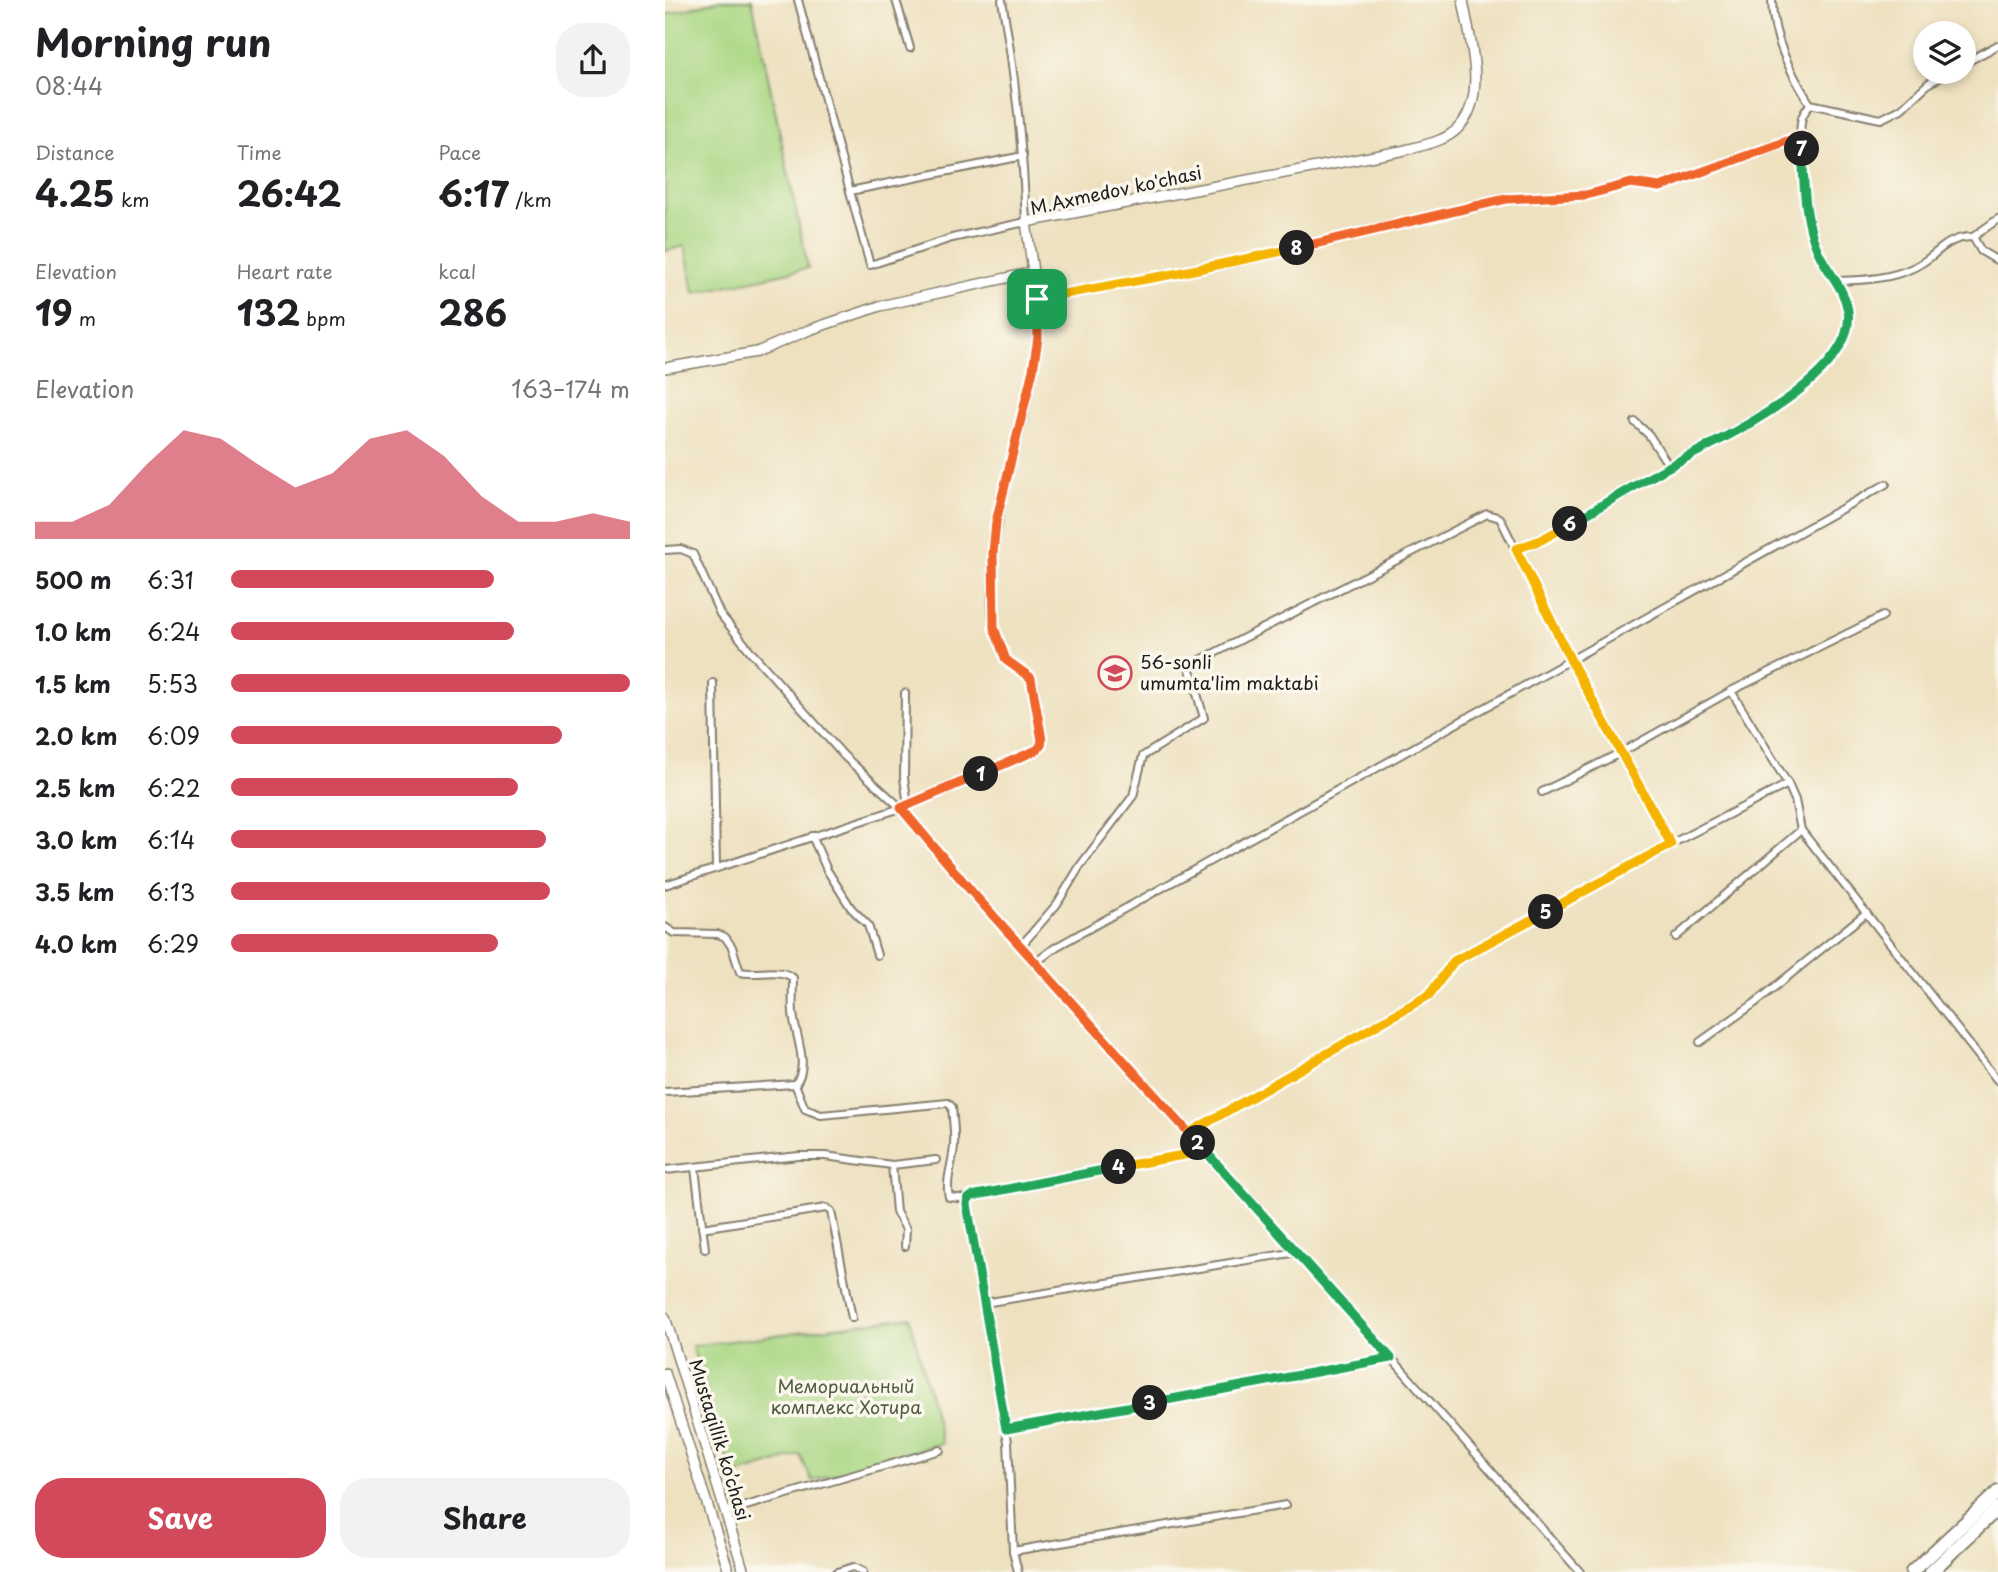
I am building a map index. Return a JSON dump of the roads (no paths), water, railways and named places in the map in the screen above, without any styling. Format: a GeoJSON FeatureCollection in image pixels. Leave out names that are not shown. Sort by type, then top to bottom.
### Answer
{"type":"FeatureCollection","features":[{"type":"Feature","properties":{"kind":"highway"},"geometry":{"type":"LineString","coordinates":[[1931,1572],[1998,1492]]}},
{"type":"Feature","properties":{"kind":"highway"},"geometry":{"type":"LineString","coordinates":[[1912,1572],[1998,1508]]}},
{"type":"Feature","properties":{"kind":"main road","name":"M.Axmedov ko'chasi"},"geometry":{"type":"LineString","coordinates":[[1033,272],[1027,225],[1437,141],[1460,126],[1473,101],[1476,79],[1463,0]]}},
{"type":"Feature","properties":{"kind":"main road"},"geometry":{"type":"LineString","coordinates":[[665,369],[757,352],[809,330],[880,306],[1033,272]]}},
{"type":"Feature","properties":{"kind":"main road","name":"Mustaqillik ko’chasi"},"geometry":{"type":"LineString","coordinates":[[665,1317],[744,1572]]}},
{"type":"Feature","properties":{"kind":"main road","name":"Mustaqillik ko’chasi"},"geometry":{"type":"LineString","coordinates":[[665,1373],[729,1572]]}},
{"type":"Feature","properties":{"kind":"street"},"geometry":{"type":"LineString","coordinates":[[799,0],[870,265],[953,238],[1027,225],[1015,78],[1002,0]]}},
{"type":"Feature","properties":{"kind":"street"},"geometry":{"type":"LineString","coordinates":[[896,0],[910,48]]}},
{"type":"Feature","properties":{"kind":"street"},"geometry":{"type":"LineString","coordinates":[[1772,0],[1772,18],[1791,73],[1810,104],[1881,119],[1901,109],[1928,84]]}},
{"type":"Feature","properties":{"kind":"street"},"geometry":{"type":"LineString","coordinates":[[1976,57],[1998,45]]}},
{"type":"Feature","properties":{"kind":"street"},"geometry":{"type":"LineString","coordinates":[[1516,549],[1541,540],[1669,466],[1762,418],[1829,364],[1840,348],[1848,330],[1848,311],[1838,281],[1818,251],[1811,233],[1801,136],[1802,117],[1810,104]]}},
{"type":"Feature","properties":{"kind":"street"},"geometry":{"type":"LineString","coordinates":[[1037,299],[1238,262],[1506,199],[1586,195],[1631,183],[1660,187],[1801,136]]}},
{"type":"Feature","properties":{"kind":"street"},"geometry":{"type":"LineString","coordinates":[[850,191],[1023,156]]}},
{"type":"Feature","properties":{"kind":"street"},"geometry":{"type":"LineString","coordinates":[[1838,281],[1886,278],[1900,274],[1932,257],[1954,238],[1973,237],[1998,219]]}},
{"type":"Feature","properties":{"kind":"street"},"geometry":{"type":"LineString","coordinates":[[1973,237],[1980,251],[1998,261]]}},
{"type":"Feature","properties":{"kind":"street"},"geometry":{"type":"LineString","coordinates":[[665,885],[901,808],[1025,755],[1041,745],[1034,685],[1031,678],[1010,663],[1004,655],[992,618],[996,522],[1033,370],[1038,338],[1033,272]]}},
{"type":"Feature","properties":{"kind":"street"},"geometry":{"type":"LineString","coordinates":[[1635,422],[1649,435],[1669,466]]}},
{"type":"Feature","properties":{"kind":"street"},"geometry":{"type":"LineString","coordinates":[[1035,962],[1056,947],[1886,484]]}},
{"type":"Feature","properties":{"kind":"street"},"geometry":{"type":"LineString","coordinates":[[1021,946],[1057,904],[1080,866],[1133,796],[1143,756],[1204,718],[1189,666],[1487,514],[1500,518],[1571,661],[1671,844]]}},
{"type":"Feature","properties":{"kind":"street"},"geometry":{"type":"LineString","coordinates":[[665,550],[681,549],[694,554],[720,614],[844,756],[901,808],[1035,962],[1297,1252],[1580,1572]]}},
{"type":"Feature","properties":{"kind":"street"},"geometry":{"type":"LineString","coordinates":[[1542,792],[1622,752],[1731,691],[1884,616]]}},
{"type":"Feature","properties":{"kind":"street"},"geometry":{"type":"LineString","coordinates":[[713,683],[716,868]]}},
{"type":"Feature","properties":{"kind":"street"},"geometry":{"type":"LineString","coordinates":[[1731,691],[1788,785],[1795,800],[1801,830],[1998,1081]]}},
{"type":"Feature","properties":{"kind":"street"},"geometry":{"type":"LineString","coordinates":[[905,693],[904,778],[908,805]]}},
{"type":"Feature","properties":{"kind":"street"},"geometry":{"type":"LineString","coordinates":[[1189,1133],[1429,995],[1454,961],[1671,844],[1788,785]]}},
{"type":"Feature","properties":{"kind":"street"},"geometry":{"type":"LineString","coordinates":[[1675,937],[1801,830]]}},
{"type":"Feature","properties":{"kind":"street"},"geometry":{"type":"LineString","coordinates":[[812,836],[827,870],[851,908],[868,925],[877,955]]}},
{"type":"Feature","properties":{"kind":"street"},"geometry":{"type":"LineString","coordinates":[[1700,1042],[1755,1003],[1867,913]]}},
{"type":"Feature","properties":{"kind":"street"},"geometry":{"type":"LineString","coordinates":[[665,927],[674,933],[725,936],[732,947],[740,972],[786,972],[793,978],[793,1014],[801,1059],[800,1078],[795,1084],[665,1092]]}},
{"type":"Feature","properties":{"kind":"street"},"geometry":{"type":"LineString","coordinates":[[795,1084],[805,1109],[821,1115],[948,1103],[952,1107],[954,1143],[952,1171],[947,1188],[949,1196],[968,1199],[972,1196],[1205,1151]]}},
{"type":"Feature","properties":{"kind":"street"},"geometry":{"type":"LineString","coordinates":[[665,1170],[799,1156],[825,1156],[892,1165],[936,1160]]}},
{"type":"Feature","properties":{"kind":"street"},"geometry":{"type":"LineString","coordinates":[[892,1165],[896,1212],[906,1229],[905,1246]]}},
{"type":"Feature","properties":{"kind":"street"},"geometry":{"type":"LineString","coordinates":[[695,1168],[705,1249]]}},
{"type":"Feature","properties":{"kind":"street"},"geometry":{"type":"LineString","coordinates":[[968,1199],[1006,1429],[1013,1551],[1018,1572]]}},
{"type":"Feature","properties":{"kind":"street"},"geometry":{"type":"LineString","coordinates":[[702,1228],[826,1208],[831,1210],[852,1318]]}},
{"type":"Feature","properties":{"kind":"street"},"geometry":{"type":"LineString","coordinates":[[984,1303],[1297,1252]]}},
{"type":"Feature","properties":{"kind":"street"},"geometry":{"type":"LineString","coordinates":[[1006,1429],[1391,1358]]}},
{"type":"Feature","properties":{"kind":"street"},"geometry":{"type":"LineString","coordinates":[[725,1512],[940,1450]]}},
{"type":"Feature","properties":{"kind":"street"},"geometry":{"type":"LineString","coordinates":[[1013,1551],[1286,1505]]}},
{"type":"Feature","properties":{"kind":"street"},"geometry":{"type":"LineString","coordinates":[[837,1572],[853,1567],[863,1572]]}},
{"type":"Feature","properties":{"kind":"place","name":"56-sonli umumta'lim maktabi"},"geometry":{"type":"Point","coordinates":[1115,673]}},
{"type":"Feature","properties":{"kind":"park label","name":"Мемориальный комплекс Хотира"},"geometry":{"type":"Point","coordinates":[846,1397]}}]}
